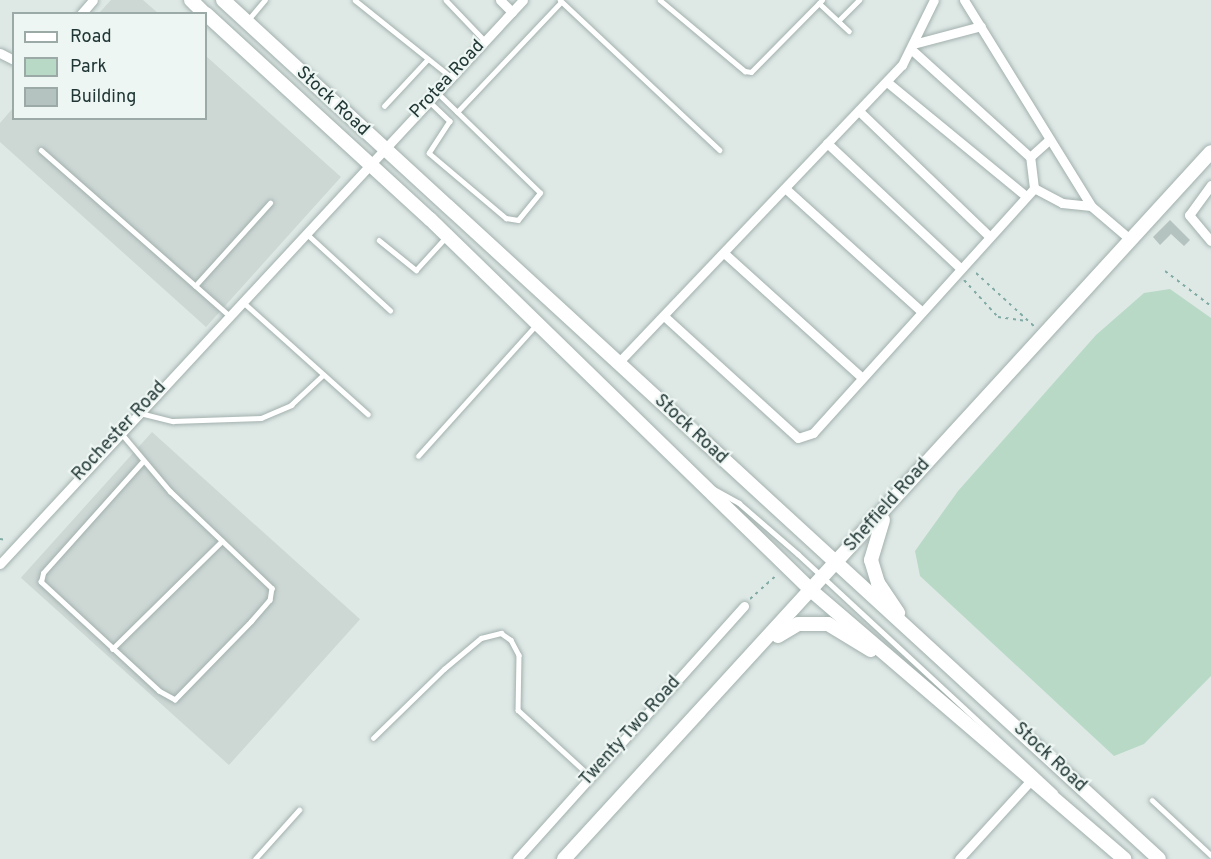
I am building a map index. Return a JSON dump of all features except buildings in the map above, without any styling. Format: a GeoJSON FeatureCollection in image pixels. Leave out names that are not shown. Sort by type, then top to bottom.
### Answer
{"type":"FeatureCollection","features":[{"type":"Feature","properties":{"kind":"main road","name":"Stock Road"},"geometry":{"type":"LineString","coordinates":[[191,0],[203,12]]}},
{"type":"Feature","properties":{"kind":"main road","name":"Stock Road"},"geometry":{"type":"LineString","coordinates":[[223,0],[616,364],[1159,859]]}},
{"type":"Feature","properties":{"kind":"main road","name":"Stock Road"},"geometry":{"type":"LineString","coordinates":[[207,16],[370,163],[539,322],[813,592],[1124,859]]}},
{"type":"Feature","properties":{"kind":"main road","name":"Sheffield Road"},"geometry":{"type":"LineString","coordinates":[[564,859],[813,592],[897,495],[1211,153]]}},
{"type":"Feature","properties":{"kind":"main road"},"geometry":{"type":"LineString","coordinates":[[897,495],[876,531],[871,560],[878,583],[911,632]]}},
{"type":"Feature","properties":{"kind":"main road"},"geometry":{"type":"LineString","coordinates":[[751,657],[786,630],[811,622],[828,624],[901,668]]}},
{"type":"Feature","properties":{"kind":"street"},"geometry":{"type":"LineString","coordinates":[[83,12],[93,0]]}},
{"type":"Feature","properties":{"kind":"street"},"geometry":{"type":"LineString","coordinates":[[500,0],[512,12]]}},
{"type":"Feature","properties":{"kind":"street","name":"Protea Road"},"geometry":{"type":"LineString","coordinates":[[370,163],[523,0]]}},
{"type":"Feature","properties":{"kind":"street"},"geometry":{"type":"LineString","coordinates":[[616,364],[887,82],[915,47],[934,0]]}},
{"type":"Feature","properties":{"kind":"street"},"geometry":{"type":"LineString","coordinates":[[964,0],[1048,141],[1091,206],[1131,240]]}},
{"type":"Feature","properties":{"kind":"street"},"geometry":{"type":"LineString","coordinates":[[915,47],[981,26]]}},
{"type":"Feature","properties":{"kind":"street"},"geometry":{"type":"LineString","coordinates":[[915,47],[1030,157],[1034,188]]}},
{"type":"Feature","properties":{"kind":"street"},"geometry":{"type":"LineString","coordinates":[[887,82],[1026,196]]}},
{"type":"Feature","properties":{"kind":"street"},"geometry":{"type":"LineString","coordinates":[[859,111],[989,236]]}},
{"type":"Feature","properties":{"kind":"street"},"geometry":{"type":"LineString","coordinates":[[1030,157],[1048,141]]}},
{"type":"Feature","properties":{"kind":"street"},"geometry":{"type":"LineString","coordinates":[[827,143],[958,270]]}},
{"type":"Feature","properties":{"kind":"street","name":"Rochester Road"},"geometry":{"type":"LineString","coordinates":[[0,564],[137,412],[243,303],[370,163]]}},
{"type":"Feature","properties":{"kind":"street"},"geometry":{"type":"LineString","coordinates":[[1211,185],[1189,215],[1211,241]]}},
{"type":"Feature","properties":{"kind":"street"},"geometry":{"type":"LineString","coordinates":[[1034,188],[1062,203],[1091,206]]}},
{"type":"Feature","properties":{"kind":"street"},"geometry":{"type":"LineString","coordinates":[[664,316],[801,439],[813,434],[920,310],[1034,188]]}},
{"type":"Feature","properties":{"kind":"street"},"geometry":{"type":"LineString","coordinates":[[786,189],[920,310]]}},
{"type":"Feature","properties":{"kind":"street"},"geometry":{"type":"LineString","coordinates":[[724,253],[861,377]]}},
{"type":"Feature","properties":{"kind":"street","name":"Twenty Two Road"},"geometry":{"type":"LineString","coordinates":[[517,859],[744,606]]}},
{"type":"Feature","properties":{"kind":"street"},"geometry":{"type":"LineString","coordinates":[[959,859],[1032,779]]}},
{"type":"Feature","properties":{"kind":"lane"},"geometry":{"type":"LineString","coordinates":[[247,22],[265,0]]}},
{"type":"Feature","properties":{"kind":"lane"},"geometry":{"type":"LineString","coordinates":[[355,0],[451,77]]}},
{"type":"Feature","properties":{"kind":"lane"},"geometry":{"type":"LineString","coordinates":[[446,0],[485,41]]}},
{"type":"Feature","properties":{"kind":"lane"},"geometry":{"type":"LineString","coordinates":[[660,0],[745,71],[751,72],[820,2],[849,31]]}},
{"type":"Feature","properties":{"kind":"lane"},"geometry":{"type":"LineString","coordinates":[[838,21],[858,0]]}},
{"type":"Feature","properties":{"kind":"lane"},"geometry":{"type":"LineString","coordinates":[[457,112],[560,1],[720,150]]}},
{"type":"Feature","properties":{"kind":"lane"},"geometry":{"type":"LineString","coordinates":[[384,106],[428,59]]}},
{"type":"Feature","properties":{"kind":"lane"},"geometry":{"type":"LineString","coordinates":[[429,101],[450,122],[429,153],[506,218],[518,220],[540,193],[437,93]]}},
{"type":"Feature","properties":{"kind":"lane"},"geometry":{"type":"LineString","coordinates":[[40,150],[230,316]]}},
{"type":"Feature","properties":{"kind":"lane"},"geometry":{"type":"LineString","coordinates":[[195,286],[270,203]]}},
{"type":"Feature","properties":{"kind":"lane"},"geometry":{"type":"LineString","coordinates":[[306,232],[390,310]]}},
{"type":"Feature","properties":{"kind":"lane"},"geometry":{"type":"LineString","coordinates":[[379,240],[416,270],[448,236]]}},
{"type":"Feature","properties":{"kind":"lane"},"geometry":{"type":"LineString","coordinates":[[243,303],[368,414]]}},
{"type":"Feature","properties":{"kind":"lane"},"geometry":{"type":"LineString","coordinates":[[418,456],[539,322]]}},
{"type":"Feature","properties":{"kind":"lane"},"geometry":{"type":"LineString","coordinates":[[137,412],[173,421],[261,418],[291,405],[323,375]]}},
{"type":"Feature","properties":{"kind":"lane"},"geometry":{"type":"LineString","coordinates":[[120,431],[143,461],[272,588],[272,595],[180,696],[166,697],[44,587],[41,577],[143,461]]}},
{"type":"Feature","properties":{"kind":"lane"},"geometry":{"type":"LineString","coordinates":[[700,483],[739,503],[1047,783],[1072,813]]}},
{"type":"Feature","properties":{"kind":"lane"},"geometry":{"type":"LineString","coordinates":[[112,648],[222,541]]}},
{"type":"Feature","properties":{"kind":"lane"},"geometry":{"type":"LineString","coordinates":[[373,738],[459,656],[488,634],[501,633],[512,640],[519,655],[518,710],[591,777]]}},
{"type":"Feature","properties":{"kind":"lane"},"geometry":{"type":"LineString","coordinates":[[1152,800],[1211,855]]}},
{"type":"Feature","properties":{"kind":"lane"},"geometry":{"type":"LineString","coordinates":[[255,859],[299,810]]}},
{"type":"Feature","properties":{"kind":"path"},"geometry":{"type":"LineString","coordinates":[[958,270],[998,317],[1025,321]]}},
{"type":"Feature","properties":{"kind":"path"},"geometry":{"type":"LineString","coordinates":[[1165,272],[1211,306]]}},
{"type":"Feature","properties":{"kind":"path"},"geometry":{"type":"LineString","coordinates":[[976,273],[1025,321],[1036,328]]}},
{"type":"Feature","properties":{"kind":"path"},"geometry":{"type":"LineString","coordinates":[[744,606],[780,572]]}},
{"type":"Feature","properties":{"kind":"shaded area"},"geometry":{"type":"Polygon","coordinates":[[[111,0],[143,0],[157,12],[100,12],[111,0]]]}},
{"type":"Feature","properties":{"kind":"shaded area"},"geometry":{"type":"Polygon","coordinates":[[[207,57],[341,177],[206,327],[0,142],[0,123],[12,109],[12,120],[207,120],[207,57]]]}},
{"type":"Feature","properties":{"kind":"shaded area"},"geometry":{"type":"Polygon","coordinates":[[[152,432],[360,619],[229,765],[21,578],[152,432]]]}},
{"type":"Feature","properties":{"kind":"green space"},"geometry":{"type":"Polygon","coordinates":[[[1170,289],[1211,318],[1211,676],[1144,744],[1114,756],[920,576],[915,551],[958,491],[1096,335],[1144,293],[1170,289]]]}}]}
